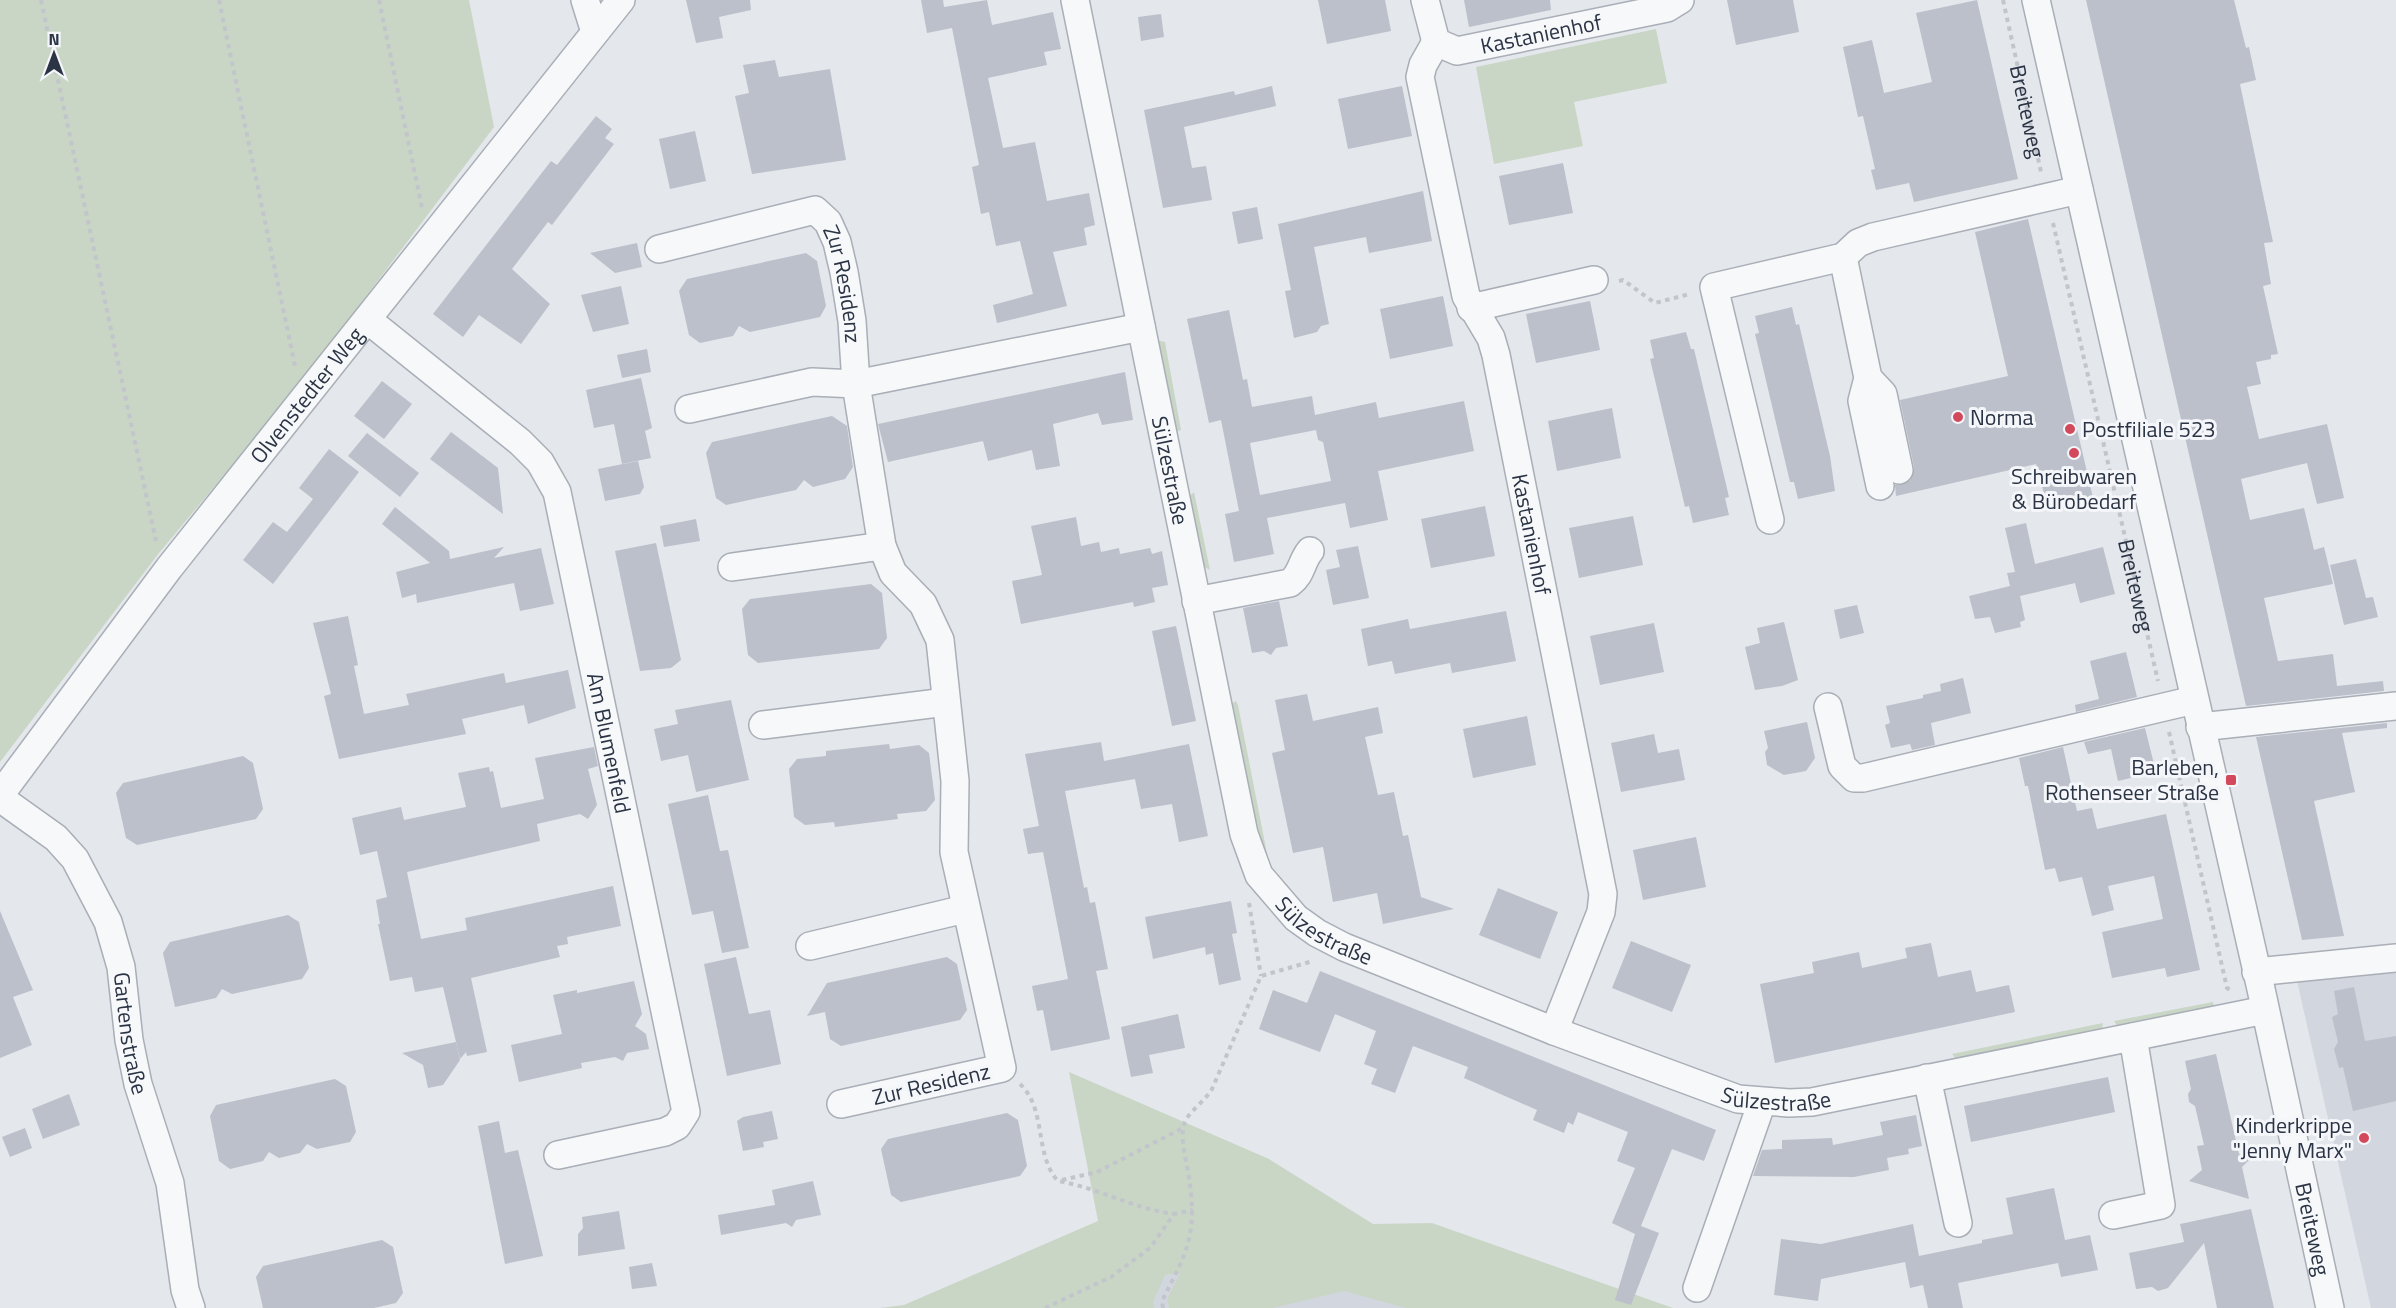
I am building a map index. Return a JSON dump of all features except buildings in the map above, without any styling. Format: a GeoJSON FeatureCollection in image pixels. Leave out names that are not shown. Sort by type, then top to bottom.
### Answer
{"type":"FeatureCollection","features":[{"type":"Feature","properties":{"kind":"street"},"geometry":{"type":"LineString","coordinates":[[585,0],[595,33]]}},
{"type":"Feature","properties":{"kind":"street","name":"Olvenstedter Weg"},"geometry":{"type":"LineString","coordinates":[[0,796],[169,568],[621,0]]}},
{"type":"Feature","properties":{"kind":"street","name":"Sülzestraße"},"geometry":{"type":"LineString","coordinates":[[1075,0],[1244,834],[1259,875],[1296,918],[1344,947],[1554,1031],[1738,1099],[1762,1102],[1812,1102],[2265,1010]]}},
{"type":"Feature","properties":{"kind":"street"},"geometry":{"type":"LineString","coordinates":[[1425,0],[1436,42]]}},
{"type":"Feature","properties":{"kind":"street","name":"Kastanienhof"},"geometry":{"type":"LineString","coordinates":[[1554,1031],[1601,912],[1603,894],[1496,356],[1491,338],[1466,296],[1420,77],[1423,65],[1436,42],[1457,51],[1471,49],[1667,8],[1680,0]]}},
{"type":"Feature","properties":{"kind":"street","name":"Breiteweg"},"geometry":{"type":"LineString","coordinates":[[2036,0],[2265,1010],[2330,1308]]}},
{"type":"Feature","properties":{"kind":"street"},"geometry":{"type":"LineString","coordinates":[[1770,520],[1714,287],[1843,257],[1858,243],[1873,237],[2079,190]]}},
{"type":"Feature","properties":{"kind":"street","name":"Zur Residenz"},"geometry":{"type":"LineString","coordinates":[[659,249],[815,210],[828,222],[837,242],[852,321],[856,384],[882,546],[893,573],[923,604],[940,640],[955,781],[954,852],[1002,1068],[841,1104]]}},
{"type":"Feature","properties":{"kind":"street"},"geometry":{"type":"LineString","coordinates":[[1843,257],[1868,378],[1862,401],[1889,478]]}},
{"type":"Feature","properties":{"kind":"street"},"geometry":{"type":"LineString","coordinates":[[1472,308],[1594,280]]}},
{"type":"Feature","properties":{"kind":"street","name":"Am Blumenfeld"},"geometry":{"type":"LineString","coordinates":[[368,320],[520,442],[540,462],[557,492],[686,1112],[677,1126],[664,1132],[558,1155]]}},
{"type":"Feature","properties":{"kind":"street"},"geometry":{"type":"LineString","coordinates":[[688,409],[812,382],[856,384],[1142,327]]}},
{"type":"Feature","properties":{"kind":"street"},"geometry":{"type":"LineString","coordinates":[[732,567],[882,546]]}},
{"type":"Feature","properties":{"kind":"street"},"geometry":{"type":"LineString","coordinates":[[1196,601],[1290,583],[1298,577],[1303,559],[1310,551]]}},
{"type":"Feature","properties":{"kind":"street"},"geometry":{"type":"LineString","coordinates":[[1828,707],[1842,766],[1854,778],[1863,778],[2194,700]]}},
{"type":"Feature","properties":{"kind":"street"},"geometry":{"type":"LineString","coordinates":[[764,725],[946,702]]}},
{"type":"Feature","properties":{"kind":"street"},"geometry":{"type":"LineString","coordinates":[[2199,727],[2396,706]]}},
{"type":"Feature","properties":{"kind":"street","name":"Gartenstraße"},"geometry":{"type":"LineString","coordinates":[[0,796],[56,838],[75,859],[108,922],[121,967],[129,1040],[138,1084],[170,1183],[185,1290],[191,1308]]}},
{"type":"Feature","properties":{"kind":"street"},"geometry":{"type":"LineString","coordinates":[[810,946],[965,909]]}},
{"type":"Feature","properties":{"kind":"street"},"geometry":{"type":"LineString","coordinates":[[2256,972],[2396,958]]}},
{"type":"Feature","properties":{"kind":"street"},"geometry":{"type":"LineString","coordinates":[[2113,1215],[2161,1205],[2133,1037]]}},
{"type":"Feature","properties":{"kind":"street"},"geometry":{"type":"LineString","coordinates":[[1928,1078],[1958,1223]]}},
{"type":"Feature","properties":{"kind":"street"},"geometry":{"type":"LineString","coordinates":[[1697,1288],[1762,1102]]}},
{"type":"Feature","properties":{"kind":"path"},"geometry":{"type":"LineString","coordinates":[[41,0],[159,553],[169,568]]}},
{"type":"Feature","properties":{"kind":"path"},"geometry":{"type":"LineString","coordinates":[[219,0],[303,399]]}},
{"type":"Feature","properties":{"kind":"path"},"geometry":{"type":"LineString","coordinates":[[380,0],[424,218],[438,232]]}},
{"type":"Feature","properties":{"kind":"path","name":"Breiteweg"},"geometry":{"type":"LineString","coordinates":[[2003,0],[2227,988],[2265,1010]]}},
{"type":"Feature","properties":{"kind":"path"},"geometry":{"type":"LineString","coordinates":[[1594,280],[1602,284],[1623,280],[1655,303],[1714,287]]}},
{"type":"Feature","properties":{"kind":"path"},"geometry":{"type":"LineString","coordinates":[[1163,1308],[1162,1301],[1188,1249],[1193,1210],[1183,1128],[1191,1112],[1206,1101],[1261,976],[1247,907],[1259,875]]}},
{"type":"Feature","properties":{"kind":"path"},"geometry":{"type":"LineString","coordinates":[[1261,976],[1308,963],[1344,947]]}},
{"type":"Feature","properties":{"kind":"path"},"geometry":{"type":"LineString","coordinates":[[1002,1068],[1026,1089],[1037,1117],[1046,1161],[1058,1181]]}},
{"type":"Feature","properties":{"kind":"path"},"geometry":{"type":"LineString","coordinates":[[1058,1181],[1097,1172],[1183,1128]]}},
{"type":"Feature","properties":{"kind":"path"},"geometry":{"type":"LineString","coordinates":[[1058,1181],[1077,1184],[1146,1210],[1174,1214],[1193,1210]]}},
{"type":"Feature","properties":{"kind":"path"},"geometry":{"type":"LineString","coordinates":[[1045,1308],[1110,1277],[1150,1248],[1174,1214]]}},
{"type":"Feature","properties":{"kind":"shaded area","name":"Kinderkrippe \"Jenny Marx\""},"geometry":{"type":"Polygon","coordinates":[[[2396,972],[2396,1308],[2371,1308],[2297,981],[2396,972]]]}},
{"type":"Feature","properties":{"kind":"shaded area"},"geometry":{"type":"Polygon","coordinates":[[[1301,1256],[1422,1308],[1052,1308],[1165,1275],[1301,1256]]]}},
{"type":"Feature","properties":{"kind":"green space"},"geometry":{"type":"Polygon","coordinates":[[[0,0],[469,0],[494,127],[299,385],[159,553],[0,762],[0,0]]]}},
{"type":"Feature","properties":{"kind":"green space"},"geometry":{"type":"Polygon","coordinates":[[[1656,29],[1667,83],[1574,102],[1583,146],[1494,164],[1476,67],[1656,29]]]}},
{"type":"Feature","properties":{"kind":"green space"},"geometry":{"type":"Polygon","coordinates":[[[1156,340],[1165,342],[1181,430],[1175,432],[1156,340]]]}},
{"type":"Feature","properties":{"kind":"green space"},"geometry":{"type":"Polygon","coordinates":[[[1194,492],[1210,570],[1201,565],[1188,498],[1194,492]]]}},
{"type":"Feature","properties":{"kind":"green space"},"geometry":{"type":"Polygon","coordinates":[[[1236,701],[1269,864],[1255,837],[1230,705],[1236,701]]]}},
{"type":"Feature","properties":{"kind":"green space"},"geometry":{"type":"Polygon","coordinates":[[[2213,1002],[2214,1006],[2210,1009],[2118,1027],[2114,1021],[2213,1002]]]}},
{"type":"Feature","properties":{"kind":"green space"},"geometry":{"type":"Polygon","coordinates":[[[2103,1023],[2102,1031],[1958,1061],[1952,1054],[2103,1023]]]}},
{"type":"Feature","properties":{"kind":"green space"},"geometry":{"type":"Polygon","coordinates":[[[1069,1072],[1269,1159],[1373,1224],[1432,1223],[1673,1308],[1406,1308],[1344,1291],[1273,1308],[1169,1308],[1167,1300],[1180,1273],[1165,1275],[1153,1302],[1154,1308],[880,1308],[904,1305],[1098,1221],[1069,1072]]]}},
{"type":"Feature","properties":{"kind":"place","name":"Norma"},"geometry":{"type":"Point","coordinates":[1958,417]}},
{"type":"Feature","properties":{"kind":"place","name":"Postfiliale 523"},"geometry":{"type":"Point","coordinates":[2070,429]}},
{"type":"Feature","properties":{"kind":"place","name":"Schreibwaren & Bürobedarf"},"geometry":{"type":"Point","coordinates":[2074,453]}},
{"type":"Feature","properties":{"kind":"place","name":"Barleben, Rothenseer Straße"},"geometry":{"type":"Point","coordinates":[2231,780]}},
{"type":"Feature","properties":{"kind":"place","name":"Kinderkrippe \"Jenny Marx\""},"geometry":{"type":"Point","coordinates":[2364,1138]}}]}
